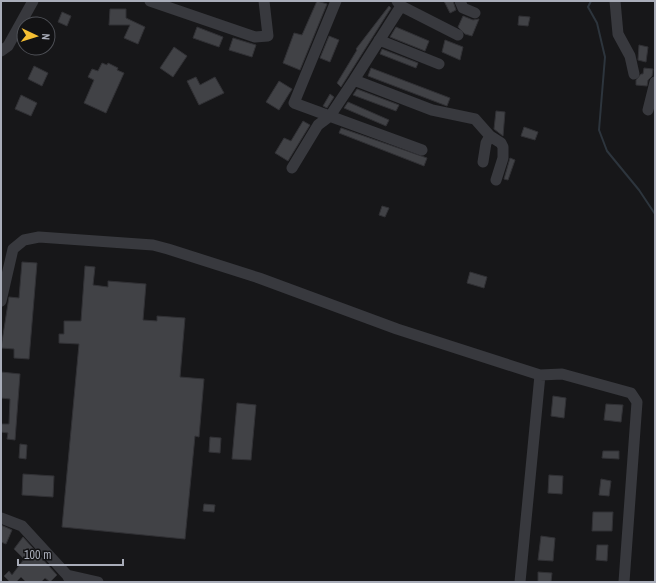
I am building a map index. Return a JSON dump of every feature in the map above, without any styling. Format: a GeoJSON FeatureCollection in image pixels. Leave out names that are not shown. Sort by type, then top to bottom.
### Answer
{"type":"FeatureCollection","features":[{"type":"Feature","properties":{"kind":"street"},"geometry":{"type":"LineString","coordinates":[[1,51],[8,46],[33,1]]}},
{"type":"Feature","properties":{"kind":"street"},"geometry":{"type":"LineString","coordinates":[[150,1],[255,37],[268,36],[264,1]]}},
{"type":"Feature","properties":{"kind":"street"},"geometry":{"type":"LineString","coordinates":[[336,1],[294,103],[422,150]]}},
{"type":"Feature","properties":{"kind":"street"},"geometry":{"type":"LineString","coordinates":[[460,1],[463,8],[475,13]]}},
{"type":"Feature","properties":{"kind":"street"},"geometry":{"type":"LineString","coordinates":[[615,1],[618,34],[630,56],[634,74]]}},
{"type":"Feature","properties":{"kind":"street"},"geometry":{"type":"LineString","coordinates":[[292,168],[318,126],[330,116],[354,80],[379,40],[398,4],[458,35]]}},
{"type":"Feature","properties":{"kind":"street"},"geometry":{"type":"LineString","coordinates":[[379,40],[439,64]]}},
{"type":"Feature","properties":{"kind":"street"},"geometry":{"type":"LineString","coordinates":[[354,80],[432,110],[474,119],[490,136],[501,143],[503,147],[503,158],[496,180]]}},
{"type":"Feature","properties":{"kind":"street"},"geometry":{"type":"LineString","coordinates":[[648,110],[655,82]]}},
{"type":"Feature","properties":{"kind":"street"},"geometry":{"type":"LineString","coordinates":[[483,162],[486,143],[490,136]]}},
{"type":"Feature","properties":{"kind":"street"},"geometry":{"type":"LineString","coordinates":[[1,301],[13,249],[24,240],[39,237],[153,245],[259,278],[397,329],[540,375],[562,374],[631,393],[637,402],[624,582]]}},
{"type":"Feature","properties":{"kind":"street"},"geometry":{"type":"LineString","coordinates":[[520,582],[540,375]]}},
{"type":"Feature","properties":{"kind":"street"},"geometry":{"type":"LineString","coordinates":[[1,518],[22,526],[69,578],[98,582]]}},
{"type":"Feature","properties":{"kind":"building"},"geometry":{"type":"Polygon","coordinates":[[[317,1],[327,4],[300,70],[283,63],[294,33],[302,35],[317,1]]]}},
{"type":"Feature","properties":{"kind":"building"},"geometry":{"type":"Polygon","coordinates":[[[444,1],[453,1],[456,10],[450,13],[444,1]]]}},
{"type":"Feature","properties":{"kind":"building"},"geometry":{"type":"Polygon","coordinates":[[[389,6],[391,8],[341,87],[337,83],[357,50],[356,49],[389,6]]]}},
{"type":"Feature","properties":{"kind":"building"},"geometry":{"type":"Polygon","coordinates":[[[110,9],[126,9],[126,18],[145,27],[138,44],[124,38],[130,25],[109,25],[110,9]]]}},
{"type":"Feature","properties":{"kind":"building"},"geometry":{"type":"Polygon","coordinates":[[[62,12],[71,16],[67,26],[58,22],[62,12]]]}},
{"type":"Feature","properties":{"kind":"building"},"geometry":{"type":"Polygon","coordinates":[[[463,16],[473,20],[479,19],[472,36],[465,34],[458,27],[463,16]]]}},
{"type":"Feature","properties":{"kind":"building"},"geometry":{"type":"Polygon","coordinates":[[[519,16],[530,17],[528,26],[518,25],[519,16]]]}},
{"type":"Feature","properties":{"kind":"building"},"geometry":{"type":"Polygon","coordinates":[[[197,27],[223,37],[219,47],[193,38],[197,27]]]}},
{"type":"Feature","properties":{"kind":"building"},"geometry":{"type":"Polygon","coordinates":[[[396,27],[429,41],[425,51],[390,37],[396,27]]]}},
{"type":"Feature","properties":{"kind":"building"},"geometry":{"type":"Polygon","coordinates":[[[329,36],[339,40],[330,62],[320,58],[329,36]]]}},
{"type":"Feature","properties":{"kind":"building"},"geometry":{"type":"Polygon","coordinates":[[[233,38],[256,45],[252,57],[229,50],[233,38]]]}},
{"type":"Feature","properties":{"kind":"building"},"geometry":{"type":"Polygon","coordinates":[[[445,40],[463,47],[460,60],[442,52],[445,40]]]}},
{"type":"Feature","properties":{"kind":"building"},"geometry":{"type":"Polygon","coordinates":[[[639,45],[648,47],[646,62],[638,60],[639,45]]]}},
{"type":"Feature","properties":{"kind":"building"},"geometry":{"type":"Polygon","coordinates":[[[174,47],[187,56],[173,77],[160,68],[174,47]]]}},
{"type":"Feature","properties":{"kind":"building"},"geometry":{"type":"Polygon","coordinates":[[[382,49],[418,63],[416,68],[380,54],[382,49]]]}},
{"type":"Feature","properties":{"kind":"building"},"geometry":{"type":"Polygon","coordinates":[[[102,63],[107,65],[108,63],[124,73],[106,113],[84,103],[94,80],[88,77],[92,69],[98,71],[102,63]]]}},
{"type":"Feature","properties":{"kind":"building"},"geometry":{"type":"Polygon","coordinates":[[[34,66],[48,73],[42,86],[28,79],[34,66]]]}},
{"type":"Feature","properties":{"kind":"building"},"geometry":{"type":"Polygon","coordinates":[[[371,68],[450,98],[447,106],[368,76],[371,68]]]}},
{"type":"Feature","properties":{"kind":"building"},"geometry":{"type":"Polygon","coordinates":[[[644,68],[653,69],[652,76],[648,80],[647,86],[636,85],[636,80],[641,74],[643,74],[644,68]]]}},
{"type":"Feature","properties":{"kind":"building"},"geometry":{"type":"Polygon","coordinates":[[[196,77],[200,85],[215,77],[224,93],[199,105],[187,81],[196,77]]]}},
{"type":"Feature","properties":{"kind":"building"},"geometry":{"type":"Polygon","coordinates":[[[279,81],[292,89],[279,110],[266,102],[279,81]]]}},
{"type":"Feature","properties":{"kind":"building"},"geometry":{"type":"Polygon","coordinates":[[[357,89],[399,105],[396,111],[353,95],[357,89]]]}},
{"type":"Feature","properties":{"kind":"building"},"geometry":{"type":"Polygon","coordinates":[[[330,94],[334,97],[327,108],[323,106],[330,94]]]}},
{"type":"Feature","properties":{"kind":"building"},"geometry":{"type":"Polygon","coordinates":[[[21,95],[37,103],[31,116],[15,109],[21,95]]]}},
{"type":"Feature","properties":{"kind":"building"},"geometry":{"type":"Polygon","coordinates":[[[348,102],[389,120],[386,126],[344,108],[348,102]]]}},
{"type":"Feature","properties":{"kind":"building"},"geometry":{"type":"Polygon","coordinates":[[[496,111],[505,112],[503,136],[494,129],[496,111]]]}},
{"type":"Feature","properties":{"kind":"building"},"geometry":{"type":"Polygon","coordinates":[[[303,121],[310,125],[288,161],[275,153],[284,138],[291,141],[303,121]]]}},
{"type":"Feature","properties":{"kind":"building"},"geometry":{"type":"Polygon","coordinates":[[[524,127],[538,132],[535,140],[521,136],[524,127]]]}},
{"type":"Feature","properties":{"kind":"building"},"geometry":{"type":"Polygon","coordinates":[[[341,128],[427,158],[424,166],[339,133],[341,128]]]}},
{"type":"Feature","properties":{"kind":"building"},"geometry":{"type":"Polygon","coordinates":[[[510,158],[515,160],[508,180],[504,179],[510,158]]]}},
{"type":"Feature","properties":{"kind":"building"},"geometry":{"type":"Polygon","coordinates":[[[382,206],[389,208],[385,217],[379,215],[382,206]]]}},
{"type":"Feature","properties":{"kind":"building"},"geometry":{"type":"Polygon","coordinates":[[[22,262],[37,263],[29,359],[14,358],[14,349],[1,348],[9,297],[19,298],[22,262]]]}},
{"type":"Feature","properties":{"kind":"building"},"geometry":{"type":"Polygon","coordinates":[[[85,266],[95,267],[93,285],[108,287],[108,281],[146,284],[143,320],[157,321],[157,316],[185,318],[180,377],[204,379],[199,437],[195,436],[185,539],[62,527],[79,344],[59,343],[59,334],[64,334],[64,321],[81,321],[85,266]]]}},
{"type":"Feature","properties":{"kind":"building"},"geometry":{"type":"Polygon","coordinates":[[[470,272],[487,277],[484,288],[467,283],[470,272]]]}},
{"type":"Feature","properties":{"kind":"building"},"geometry":{"type":"Polygon","coordinates":[[[1,372],[20,374],[15,440],[7,439],[8,433],[1,432],[1,424],[9,424],[10,399],[1,398],[1,372]]]}},
{"type":"Feature","properties":{"kind":"building"},"geometry":{"type":"Polygon","coordinates":[[[553,396],[566,398],[564,418],[551,416],[553,396]]]}},
{"type":"Feature","properties":{"kind":"building"},"geometry":{"type":"Polygon","coordinates":[[[237,403],[256,405],[251,460],[232,459],[237,403]]]}},
{"type":"Feature","properties":{"kind":"building"},"geometry":{"type":"Polygon","coordinates":[[[606,404],[623,405],[621,422],[604,420],[606,404]]]}},
{"type":"Feature","properties":{"kind":"building"},"geometry":{"type":"Polygon","coordinates":[[[210,437],[221,438],[220,453],[209,452],[210,437]]]}},
{"type":"Feature","properties":{"kind":"building"},"geometry":{"type":"Polygon","coordinates":[[[20,444],[27,445],[26,459],[19,458],[20,444]]]}},
{"type":"Feature","properties":{"kind":"building"},"geometry":{"type":"Polygon","coordinates":[[[603,451],[619,451],[619,459],[602,458],[603,451]]]}},
{"type":"Feature","properties":{"kind":"building"},"geometry":{"type":"Polygon","coordinates":[[[23,474],[54,476],[53,497],[22,495],[23,474]]]}},
{"type":"Feature","properties":{"kind":"building"},"geometry":{"type":"Polygon","coordinates":[[[549,475],[563,476],[562,494],[548,493],[549,475]]]}},
{"type":"Feature","properties":{"kind":"building"},"geometry":{"type":"Polygon","coordinates":[[[601,479],[611,481],[609,496],[599,495],[601,479]]]}},
{"type":"Feature","properties":{"kind":"building"},"geometry":{"type":"Polygon","coordinates":[[[204,504],[215,505],[214,512],[203,511],[204,504]]]}},
{"type":"Feature","properties":{"kind":"building"},"geometry":{"type":"Polygon","coordinates":[[[593,512],[613,512],[612,531],[592,531],[593,512]]]}},
{"type":"Feature","properties":{"kind":"building"},"geometry":{"type":"Polygon","coordinates":[[[1,525],[12,530],[6,544],[1,542],[1,525]]]}},
{"type":"Feature","properties":{"kind":"building"},"geometry":{"type":"Polygon","coordinates":[[[541,536],[555,538],[553,561],[538,560],[541,536]]]}},
{"type":"Feature","properties":{"kind":"building"},"geometry":{"type":"Polygon","coordinates":[[[23,537],[57,575],[50,582],[45,578],[41,582],[26,582],[21,577],[16,582],[10,582],[4,576],[9,571],[12,575],[24,559],[14,549],[23,537]]]}},
{"type":"Feature","properties":{"kind":"building"},"geometry":{"type":"Polygon","coordinates":[[[597,545],[608,545],[607,561],[596,560],[597,545]]]}},
{"type":"Feature","properties":{"kind":"building"},"geometry":{"type":"Polygon","coordinates":[[[538,572],[552,573],[551,582],[538,582],[538,572]]]}},
{"type":"Feature","properties":{"kind":"waterway"},"geometry":{"type":"LineString","coordinates":[[591,1],[588,7],[597,23],[605,57],[599,130],[607,151],[639,190],[655,214]]}}]}
